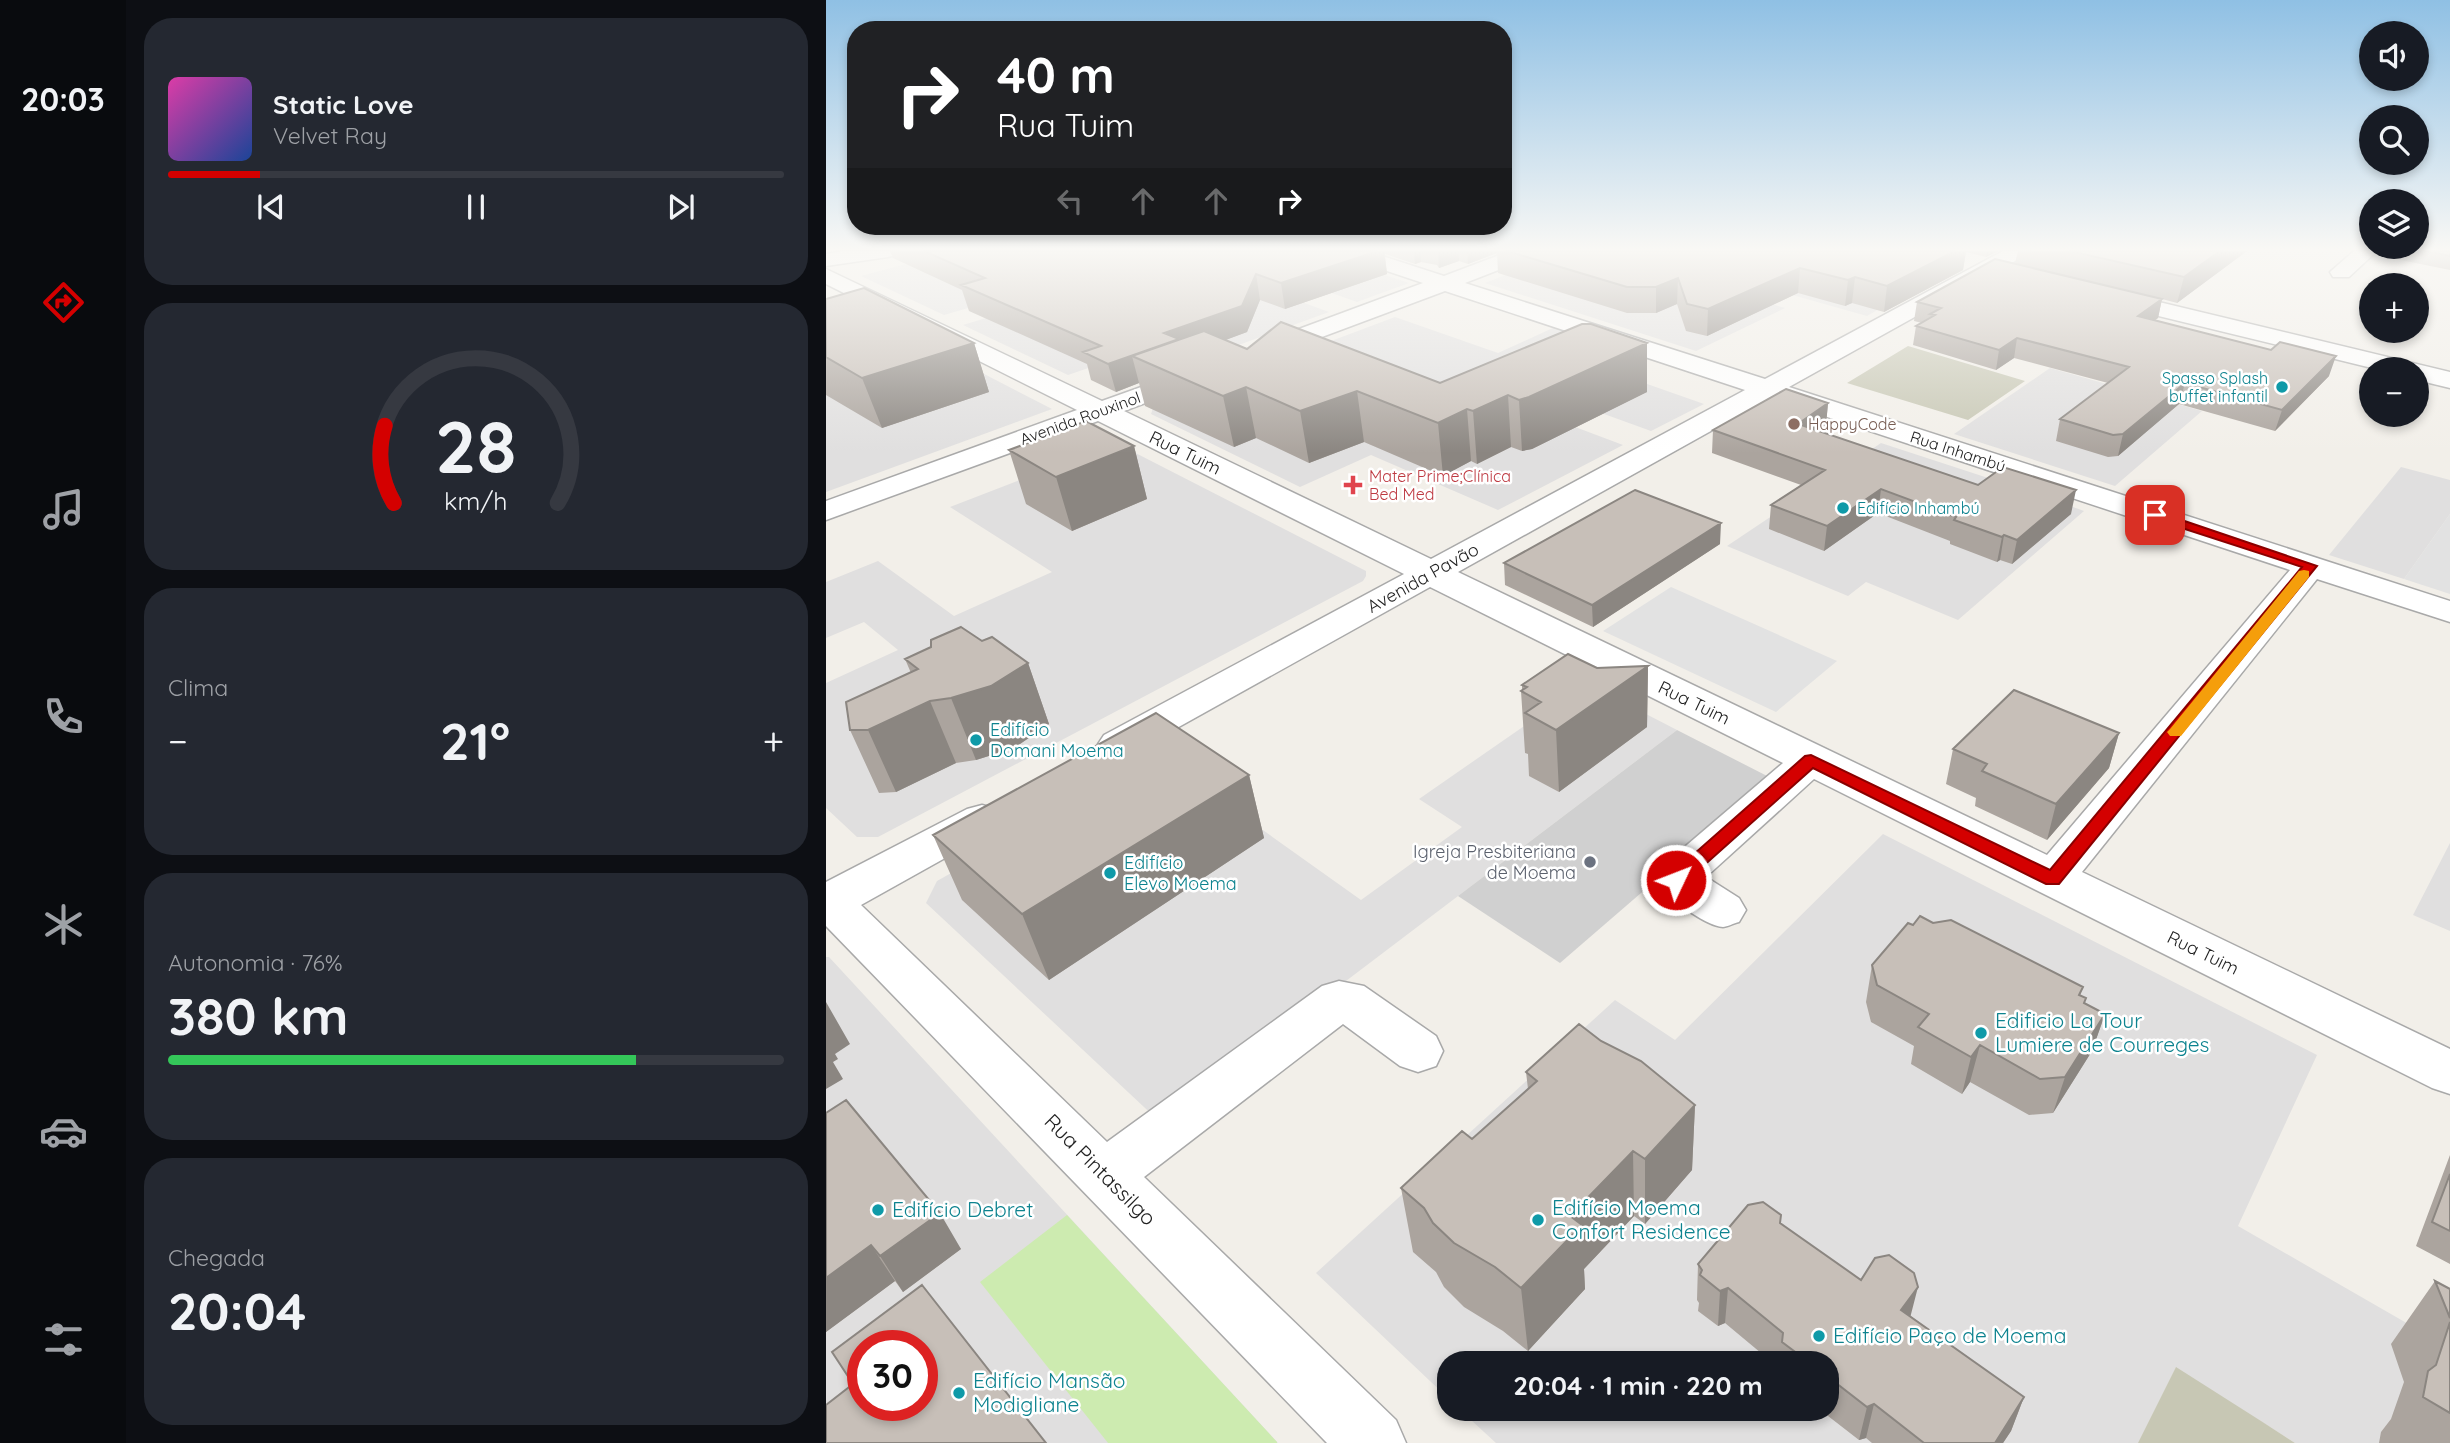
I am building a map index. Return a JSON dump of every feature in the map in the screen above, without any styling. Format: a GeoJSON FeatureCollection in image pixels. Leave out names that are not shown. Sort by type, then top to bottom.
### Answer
{"type":"FeatureCollection","features":[{"type":"Feature","properties":{"kind":"street","name":"Rua Tuim"},"geometry":{"type":"LineString","coordinates":[[914,318],[2450,1073]]}},
{"type":"Feature","properties":{"kind":"street"},"geometry":{"type":"LineString","coordinates":[[1239,359],[1349,318]]}},
{"type":"Feature","properties":{"kind":"street","name":"Rua Inhambú"},"geometry":{"type":"LineString","coordinates":[[1553,318],[2450,612]]}},
{"type":"Feature","properties":{"kind":"street","name":"Avenida Pavão"},"geometry":{"type":"LineString","coordinates":[[1085,762],[1895,318]]}},
{"type":"Feature","properties":{"kind":"street"},"geometry":{"type":"LineString","coordinates":[[2198,318],[2359,358]]}},
{"type":"Feature","properties":{"kind":"street","name":"Avenida Rouxinol"},"geometry":{"type":"LineString","coordinates":[[826,511],[1214,369]]}},
{"type":"Feature","properties":{"kind":"street"},"geometry":{"type":"LineString","coordinates":[[2429,375],[2450,380]]}},
{"type":"Feature","properties":{"kind":"street"},"geometry":{"type":"LineString","coordinates":[[2052,879],[2311,566]]}},
{"type":"Feature","properties":{"kind":"street"},"geometry":{"type":"LineString","coordinates":[[1723,910],[1676,879],[1811,760]]}},
{"type":"Feature","properties":{"kind":"street"},"geometry":{"type":"LineString","coordinates":[[827,901],[1012,802]]}},
{"type":"Feature","properties":{"kind":"street","name":"Rua Pintassilgo"},"geometry":{"type":"LineString","coordinates":[[827,901],[1373,1443]]}},
{"type":"Feature","properties":{"kind":"street"},"geometry":{"type":"LineString","coordinates":[[1105,1175],[1339,1000],[1347,1000],[1418,1051]]}},
{"type":"Feature","properties":{"kind":"shaded area"},"geometry":{"type":"Polygon","coordinates":[[[864,318],[877,318],[1052,409],[826,492],[826,329],[864,318]]]}},
{"type":"Feature","properties":{"kind":"shaded area"},"geometry":{"type":"Polygon","coordinates":[[[985,318],[1312,318],[1176,368],[1138,351],[1068,375],[963,325],[985,318]]]}},
{"type":"Feature","properties":{"kind":"shaded area"},"geometry":{"type":"Polygon","coordinates":[[[1391,318],[1399,318],[1498,353],[1555,327],[1609,345],[1579,360],[1704,404],[1651,431],[1524,385],[1498,398],[1623,445],[1498,510],[1371,455],[1300,487],[1151,414],[1153,408],[1391,318]]]}},
{"type":"Feature","properties":{"kind":"shaded area"},"geometry":{"type":"Polygon","coordinates":[[[1595,318],[1764,318],[1696,351],[1595,318]]]}},
{"type":"Feature","properties":{"kind":"shaded area"},"geometry":{"type":"Polygon","coordinates":[[[1908,346],[2025,381],[1968,420],[1847,383],[1908,346]]]}},
{"type":"Feature","properties":{"kind":"shaded area"},"geometry":{"type":"Polygon","coordinates":[[[2050,368],[2202,411],[2115,486],[1954,434],[2050,368]]]}},
{"type":"Feature","properties":{"kind":"shaded area"},"geometry":{"type":"Polygon","coordinates":[[[1116,443],[1366,571],[1366,576],[1363,581],[878,837],[857,837],[826,808],[826,683],[898,650],[864,622],[826,638],[826,582],[878,561],[954,616],[1052,572],[950,507],[1116,443]]]}},
{"type":"Feature","properties":{"kind":"shaded area"},"geometry":{"type":"Polygon","coordinates":[[[1881,443],[2084,511],[1958,620],[1866,582],[1848,596],[1727,546],[1881,443]]]}},
{"type":"Feature","properties":{"kind":"shaded area"},"geometry":{"type":"Polygon","coordinates":[[[2401,467],[2450,480],[2450,514],[2404,579],[2329,555],[2401,467]]]}},
{"type":"Feature","properties":{"kind":"shaded area"},"geometry":{"type":"Polygon","coordinates":[[[2450,514],[2450,594],[2404,579],[2450,514]]]}},
{"type":"Feature","properties":{"kind":"shaded area"},"geometry":{"type":"Polygon","coordinates":[[[1671,587],[1837,661],[1776,712],[1603,631],[1671,587]]]}},
{"type":"Feature","properties":{"kind":"shaded area"},"geometry":{"type":"Polygon","coordinates":[[[1586,683],[1677,730],[1160,1122],[926,903],[937,881],[1159,756],[1361,900],[1462,827],[1419,799],[1586,683]]]}},
{"type":"Feature","properties":{"kind":"shaded area","name":"Igreja Presbiteriana de Moema"},"geometry":{"type":"Polygon","coordinates":[[[1677,730],[1773,779],[1560,963],[1458,896],[1677,730]]]}},
{"type":"Feature","properties":{"kind":"shaded area"},"geometry":{"type":"Polygon","coordinates":[[[1883,834],[2317,1055],[2238,1226],[2450,1348],[2450,1443],[2295,1443],[2176,1368],[2139,1443],[1496,1443],[1472,1421],[1839,1421],[1839,1351],[1437,1351],[1437,1388],[1316,1273],[1615,1000],[1675,1040],[1883,834]]]}},
{"type":"Feature","properties":{"kind":"shaded area"},"geometry":{"type":"Polygon","coordinates":[[[2450,843],[2450,931],[2413,915],[2450,843]]]}},
{"type":"Feature","properties":{"kind":"shaded area"},"geometry":{"type":"Polygon","coordinates":[[[826,957],[829,957],[1278,1443],[826,1443],[826,957]]]}},
{"type":"Feature","properties":{"kind":"shaded area"},"geometry":{"type":"Polygon","coordinates":[[[2176,1367],[2261,1421],[2295,1443],[2138,1443],[2176,1367]]]}},
{"type":"Feature","properties":{"kind":"green space"},"geometry":{"type":"Polygon","coordinates":[[[1067,1215],[1277,1443],[1108,1443],[980,1282],[1067,1215]]]}},
{"type":"Feature","properties":{"kind":"building"},"geometry":{"type":"Polygon","coordinates":[[[826,318],[925,318],[974,343],[862,378],[826,357],[826,318]]]}},
{"type":"Feature","properties":{"kind":"building"},"geometry":{"type":"Polygon","coordinates":[[[1038,318],[1206,318],[1164,333],[1179,339],[1108,364],[1083,352],[1101,346],[1038,318]]]}},
{"type":"Feature","properties":{"kind":"building"},"geometry":{"type":"Polygon","coordinates":[[[1929,318],[2147,318],[2271,350],[2280,342],[2336,356],[2282,410],[2185,383],[2123,434],[2113,435],[2060,419],[2129,367],[2017,338],[1999,350],[1916,326],[1929,318]]]}},
{"type":"Feature","properties":{"kind":"building"},"geometry":{"type":"Polygon","coordinates":[[[1281,322],[1440,383],[1582,324],[1591,324],[1647,343],[1529,397],[1519,400],[1508,395],[1473,411],[1467,409],[1438,423],[1357,391],[1300,411],[1246,387],[1223,396],[1132,356],[1204,331],[1247,349],[1281,322]]]}},
{"type":"Feature","properties":{"kind":"building"},"geometry":{"type":"Polygon","coordinates":[[[1786,389],[1828,403],[1798,424],[1978,485],[2003,467],[2076,490],[2017,540],[1954,520],[1956,517],[1881,489],[1827,526],[1771,505],[1825,470],[1713,430],[1786,389]]]}},
{"type":"Feature","properties":{"kind":"building"},"geometry":{"type":"Polygon","coordinates":[[[1086,421],[1134,446],[1056,477],[1009,450],[1086,421]]]}},
{"type":"Feature","properties":{"kind":"building"},"geometry":{"type":"Polygon","coordinates":[[[1635,490],[1721,523],[1592,605],[1504,563],[1635,490]]]}},
{"type":"Feature","properties":{"kind":"building"},"geometry":{"type":"Polygon","coordinates":[[[961,627],[982,641],[992,637],[1028,663],[991,686],[951,698],[930,701],[868,730],[850,730],[846,702],[918,669],[905,659],[931,647],[931,640],[961,627]]]}},
{"type":"Feature","properties":{"kind":"building"},"geometry":{"type":"Polygon","coordinates":[[[1568,654],[1597,668],[1648,666],[1556,730],[1525,713],[1541,702],[1521,691],[1527,687],[1522,685],[1568,654]]]}},
{"type":"Feature","properties":{"kind":"building"},"geometry":{"type":"Polygon","coordinates":[[[2014,690],[2119,733],[2056,804],[1982,771],[1987,764],[1953,749],[2014,690]]]}},
{"type":"Feature","properties":{"kind":"building"},"geometry":{"type":"Polygon","coordinates":[[[1156,713],[1249,775],[1022,914],[933,835],[1156,713]]]}},
{"type":"Feature","properties":{"kind":"building"},"geometry":{"type":"Polygon","coordinates":[[[1920,916],[1933,923],[1951,920],[2083,987],[2079,995],[2086,998],[2084,1003],[2105,1014],[2065,1077],[2040,1079],[1980,1045],[1971,1057],[1918,1027],[1929,1014],[1877,985],[1872,965],[1908,923],[1913,925],[1920,916]]]}},
{"type":"Feature","properties":{"kind":"building"},"geometry":{"type":"Polygon","coordinates":[[[1579,1024],[1601,1041],[1641,1061],[1695,1105],[1645,1159],[1633,1151],[1570,1216],[1582,1225],[1521,1288],[1495,1267],[1454,1243],[1433,1223],[1424,1208],[1401,1188],[1462,1131],[1472,1139],[1537,1081],[1526,1072],[1579,1024]]]}},
{"type":"Feature","properties":{"kind":"building","name":"Edifício Debret"},"geometry":{"type":"Polygon","coordinates":[[[846,1100],[940,1213],[880,1256],[871,1245],[826,1278],[826,1113],[846,1100]]]}},
{"type":"Feature","properties":{"kind":"building"},"geometry":{"type":"Polygon","coordinates":[[[2450,1174],[2450,1231],[2432,1222],[2450,1174]]]}},
{"type":"Feature","properties":{"kind":"building","name":"Edifício Paço de Moema"},"geometry":{"type":"Polygon","coordinates":[[[1763,1202],[1781,1215],[1780,1223],[1861,1280],[1875,1258],[1889,1255],[1914,1273],[1918,1287],[1901,1310],[2024,1397],[1995,1443],[1924,1443],[1874,1404],[1867,1407],[1839,1385],[1839,1351],[1794,1351],[1782,1342],[1783,1333],[1728,1288],[1720,1291],[1700,1275],[1702,1270],[1698,1264],[1748,1205],[1763,1202]]]}},
{"type":"Feature","properties":{"kind":"building"},"geometry":{"type":"Polygon","coordinates":[[[2435,1281],[2450,1289],[2450,1318],[2435,1281]]]}},
{"type":"Feature","properties":{"kind":"building"},"geometry":{"type":"Polygon","coordinates":[[[922,1285],[1046,1443],[826,1443],[826,1405],[847,1389],[847,1421],[938,1421],[938,1330],[862,1330],[922,1285]]]}},
{"type":"Feature","properties":{"kind":"building"},"geometry":{"type":"Polygon","coordinates":[[[2450,1322],[2450,1413],[2423,1397],[2428,1371],[2436,1365],[2450,1322]]]}},
{"type":"Feature","properties":{"kind":"building"},"geometry":{"type":"Polygon","coordinates":[[[847,1341],[847,1375],[832,1352],[847,1341]]]}},
{"type":"Feature","properties":{"kind":"slow traffic"},"geometry":{"type":"LineString","coordinates":[[2175,732],[2304,574]]}},
{"type":"Feature","properties":{"kind":"place","name":"Spasso Splash buffet infantil"},"geometry":{"type":"Point","coordinates":[2282,387]}},
{"type":"Feature","properties":{"kind":"place","name":"HappyCode"},"geometry":{"type":"Point","coordinates":[1794,424]}},
{"type":"Feature","properties":{"kind":"place","name":"Mater Prime;Clínica Bed Med"},"geometry":{"type":"Point","coordinates":[1353,485]}},
{"type":"Feature","properties":{"kind":"place","name":"Edifício Inhambú"},"geometry":{"type":"Point","coordinates":[1843,508]}},
{"type":"Feature","properties":{"kind":"place","name":"Edifício Domani Moema"},"geometry":{"type":"Point","coordinates":[976,740]}},
{"type":"Feature","properties":{"kind":"place","name":"Igreja Presbiteriana de Moema"},"geometry":{"type":"Point","coordinates":[1590,862]}},
{"type":"Feature","properties":{"kind":"place","name":"Edifício Elevo Moema"},"geometry":{"type":"Point","coordinates":[1110,873]}},
{"type":"Feature","properties":{"kind":"place","name":"Edificio La Tour Lumiere de Courreges"},"geometry":{"type":"Point","coordinates":[1981,1033]}},
{"type":"Feature","properties":{"kind":"place","name":"Edifício Debret"},"geometry":{"type":"Point","coordinates":[878,1210]}},
{"type":"Feature","properties":{"kind":"place","name":"Edifício Moema Confort Residence"},"geometry":{"type":"Point","coordinates":[1538,1220]}},
{"type":"Feature","properties":{"kind":"place","name":"Edifício Paço de Moema"},"geometry":{"type":"Point","coordinates":[1819,1336]}},
{"type":"Feature","properties":{"kind":"place","name":"Edifício Mansão Modigliane"},"geometry":{"type":"Point","coordinates":[959,1393]}},
{"type":"Feature","properties":{"kind":"route"},"geometry":{"type":"LineString","coordinates":[[1676,880],[1811,760],[2052,879],[2311,566],[2155,515]]}}]}
